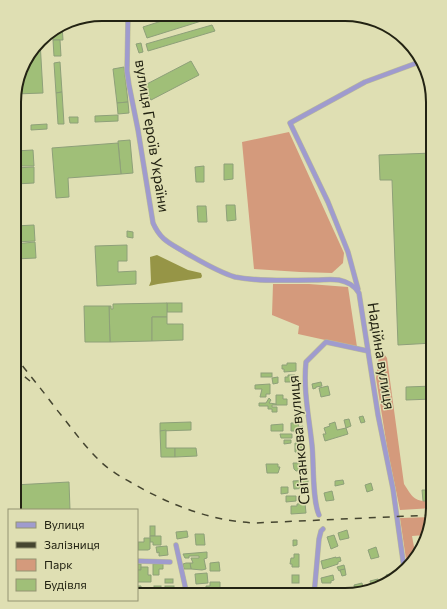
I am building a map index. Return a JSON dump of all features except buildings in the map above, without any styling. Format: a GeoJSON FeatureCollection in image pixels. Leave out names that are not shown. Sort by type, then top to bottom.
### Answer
{"type":"FeatureCollection","features":[{"type":"Feature","properties":{"kind":"street","name":"вулиця Героїв України"},"geometry":{"type":"LineString","coordinates":[[128,21],[127,71],[153,223],[157,233]]}},
{"type":"Feature","properties":{"kind":"street"},"geometry":{"type":"LineString","coordinates":[[359,293],[348,252],[328,202],[290,123],[365,82],[416,63]]}},
{"type":"Feature","properties":{"kind":"street","name":"Надійна вулиця"},"geometry":{"type":"LineString","coordinates":[[157,233],[163,239],[199,260],[236,277],[262,280],[337,280],[350,284],[356,288],[359,293],[378,414],[393,489],[403,563]]}},
{"type":"Feature","properties":{"kind":"street","name":"Світанкова вулиця"},"geometry":{"type":"LineString","coordinates":[[319,515],[316,504],[312,444],[305,392],[306,362],[326,342],[368,351]]}},
{"type":"Feature","properties":{"kind":"street"},"geometry":{"type":"LineString","coordinates":[[315,588],[319,539],[320,533],[323,529]]}},
{"type":"Feature","properties":{"kind":"street"},"geometry":{"type":"LineString","coordinates":[[176,545],[185,588]]}},
{"type":"Feature","properties":{"kind":"street"},"geometry":{"type":"LineString","coordinates":[[138,561],[170,562]]}},
{"type":"Feature","properties":{"kind":"green space"},"geometry":{"type":"Polygon","coordinates":[[[289,132],[344,253],[343,263],[332,273],[254,269],[242,142],[289,132]]]}},
{"type":"Feature","properties":{"kind":"green space"},"geometry":{"type":"Polygon","coordinates":[[[273,284],[309,284],[348,287],[357,347],[298,334],[299,326],[272,315],[273,284]]]}},
{"type":"Feature","properties":{"kind":"green space"},"geometry":{"type":"Polygon","coordinates":[[[384,354],[387,358],[404,484],[412,496],[418,500],[426,501],[426,508],[400,510],[387,447],[376,378],[379,355],[384,354]]]}},
{"type":"Feature","properties":{"kind":"green space"},"geometry":{"type":"Polygon","coordinates":[[[425,517],[421,535],[412,536],[414,549],[406,560],[400,518],[425,517]]]}},
{"type":"Feature","properties":{"kind":"shaded area"},"geometry":{"type":"Polygon","coordinates":[[[157,255],[188,270],[201,273],[202,276],[201,278],[149,286],[151,281],[150,257],[157,255]]]}},
{"type":"Feature","properties":{"kind":"railway"},"geometry":{"type":"LineString","coordinates":[[21,364],[94,455],[115,473],[128,481],[176,505],[223,519],[255,523],[425,515]]}},
{"type":"Feature","properties":{"kind":"railway"},"geometry":{"type":"LineString","coordinates":[[21,374],[30,381]]}}]}
